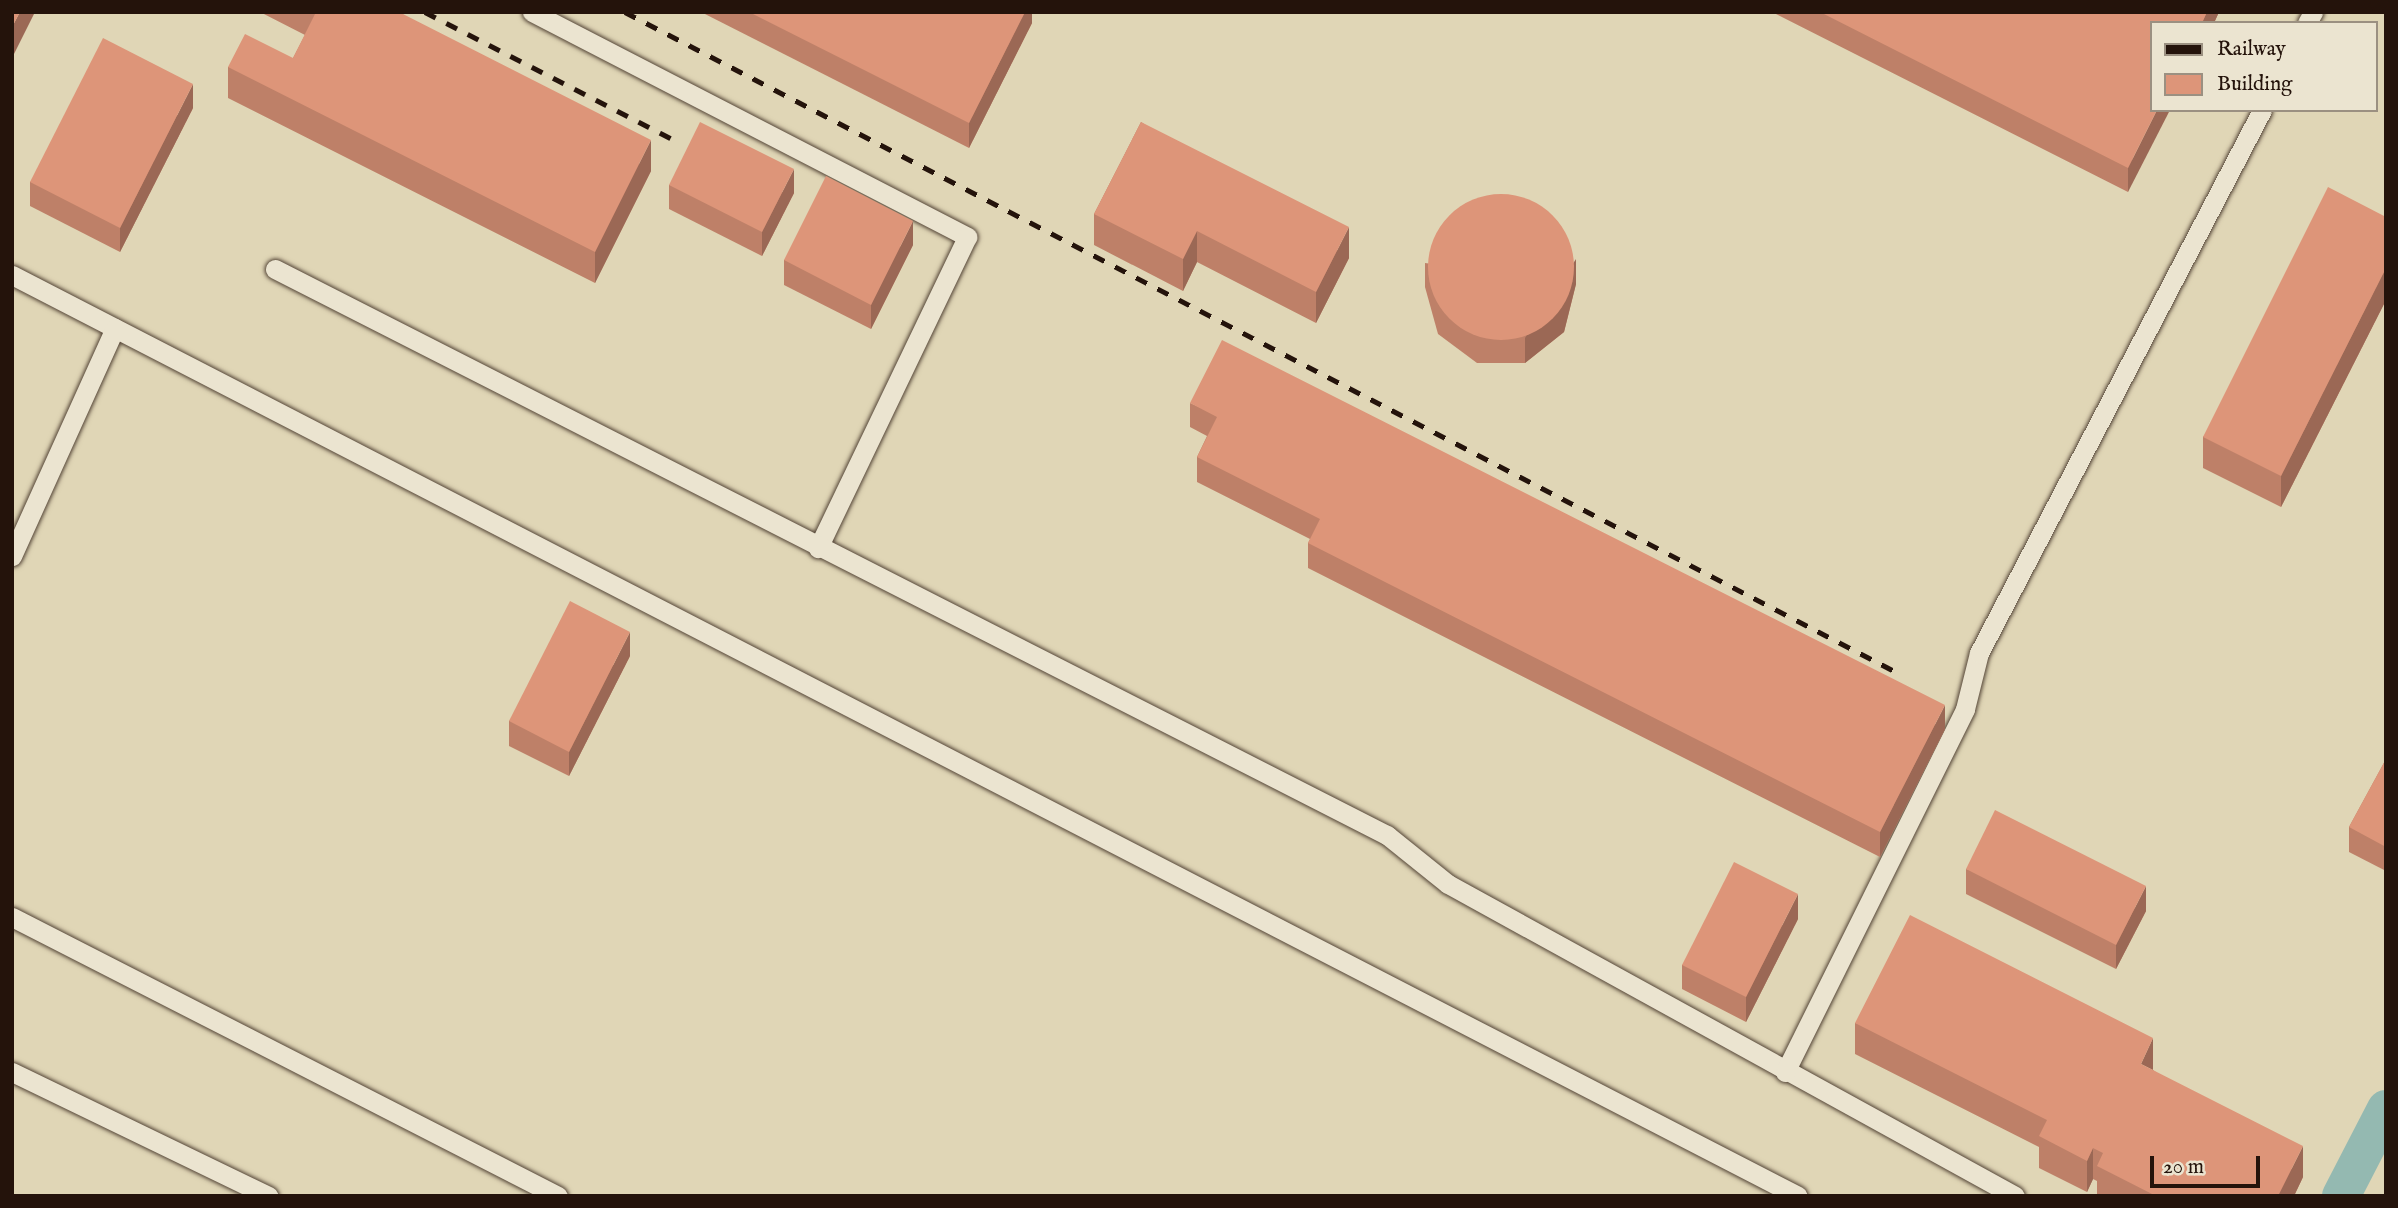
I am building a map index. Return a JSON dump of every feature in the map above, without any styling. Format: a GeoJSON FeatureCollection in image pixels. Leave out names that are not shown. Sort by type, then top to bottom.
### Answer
{"type":"FeatureCollection","features":[{"type":"Feature","properties":{"kind":"lane"},"geometry":{"type":"LineString","coordinates":[[532,12],[967,237],[818,548]]}},
{"type":"Feature","properties":{"kind":"lane"},"geometry":{"type":"LineString","coordinates":[[1785,1072],[1965,709],[1979,653],[2261,112]]}},
{"type":"Feature","properties":{"kind":"lane"},"geometry":{"type":"LineString","coordinates":[[275,270],[1387,835],[1448,884],[1785,1072],[2015,1196]]}},
{"type":"Feature","properties":{"kind":"lane"},"geometry":{"type":"LineString","coordinates":[[12,275],[1798,1196]]}},
{"type":"Feature","properties":{"kind":"lane"},"geometry":{"type":"LineString","coordinates":[[12,556],[115,328]]}},
{"type":"Feature","properties":{"kind":"lane"},"geometry":{"type":"LineString","coordinates":[[12,917],[558,1196]]}},
{"type":"Feature","properties":{"kind":"lane"},"geometry":{"type":"LineString","coordinates":[[12,1072],[269,1196]]}},
{"type":"Feature","properties":{"kind":"building"},"geometry":{"type":"Polygon","coordinates":[[[12,12],[20,12],[12,27],[12,12]]]}},
{"type":"Feature","properties":{"kind":"building"},"geometry":{"type":"Polygon","coordinates":[[[316,12],[399,12],[651,140],[595,252],[228,67],[245,34],[293,58],[316,12]]]}},
{"type":"Feature","properties":{"kind":"building"},"geometry":{"type":"Polygon","coordinates":[[[749,12],[1025,12],[969,123],[749,12]]]}},
{"type":"Feature","properties":{"kind":"building"},"geometry":{"type":"Polygon","coordinates":[[[1820,12],[2207,12],[2203,21],[2150,21],[2150,112],[2156,112],[2128,168],[1820,12]]]}},
{"type":"Feature","properties":{"kind":"building"},"geometry":{"type":"Polygon","coordinates":[[[103,38],[193,84],[120,228],[30,182],[103,38]]]}},
{"type":"Feature","properties":{"kind":"building"},"geometry":{"type":"Polygon","coordinates":[[[700,122],[794,169],[762,232],[669,185],[700,122]]]}},
{"type":"Feature","properties":{"kind":"building"},"geometry":{"type":"Polygon","coordinates":[[[1141,122],[1349,227],[1316,292],[1197,231],[1183,259],[1094,214],[1141,122]]]}},
{"type":"Feature","properties":{"kind":"building"},"geometry":{"type":"Polygon","coordinates":[[[826,176],[913,221],[871,305],[784,260],[826,176]]]}},
{"type":"Feature","properties":{"kind":"building"},"geometry":{"type":"Polygon","coordinates":[[[2328,187],[2386,217],[2386,268],[2281,476],[2203,437],[2328,187]]]}},
{"type":"Feature","properties":{"kind":"building"},"geometry":{"type":"Polygon","coordinates":[[[1501,194],[1529,200],[1553,215],[1568,239],[1574,267],[1568,295],[1553,319],[1529,334],[1501,340],[1473,334],[1449,319],[1434,295],[1428,267],[1434,239],[1449,215],[1473,200],[1501,194]]]}},
{"type":"Feature","properties":{"kind":"building"},"geometry":{"type":"Polygon","coordinates":[[[1222,340],[1945,705],[1880,832],[1308,543],[1320,519],[1197,457],[1217,417],[1190,403],[1222,340]]]}},
{"type":"Feature","properties":{"kind":"building"},"geometry":{"type":"Polygon","coordinates":[[[570,601],[630,632],[569,752],[509,721],[570,601]]]}},
{"type":"Feature","properties":{"kind":"building"},"geometry":{"type":"Polygon","coordinates":[[[2386,759],[2386,847],[2349,827],[2386,759]]]}},
{"type":"Feature","properties":{"kind":"building"},"geometry":{"type":"Polygon","coordinates":[[[1995,810],[2146,886],[2116,945],[1966,869],[1995,810]]]}},
{"type":"Feature","properties":{"kind":"building"},"geometry":{"type":"Polygon","coordinates":[[[1734,862],[1798,894],[1746,997],[1682,965],[1734,862]]]}},
{"type":"Feature","properties":{"kind":"building"},"geometry":{"type":"Polygon","coordinates":[[[1910,915],[2153,1038],[2141,1064],[2303,1146],[2278,1196],[2156,1196],[2097,1166],[2103,1153],[2093,1148],[2087,1161],[2039,1136],[2047,1120],[1855,1023],[1910,915]]]}},
{"type":"Feature","properties":{"kind":"waterway"},"geometry":{"type":"LineString","coordinates":[[2341,1196],[2386,1109]]}},
{"type":"Feature","properties":{"kind":"railway"},"geometry":{"type":"LineString","coordinates":[[425,12],[678,142]]}},
{"type":"Feature","properties":{"kind":"railway"},"geometry":{"type":"LineString","coordinates":[[625,12],[1902,675]]}}]}
